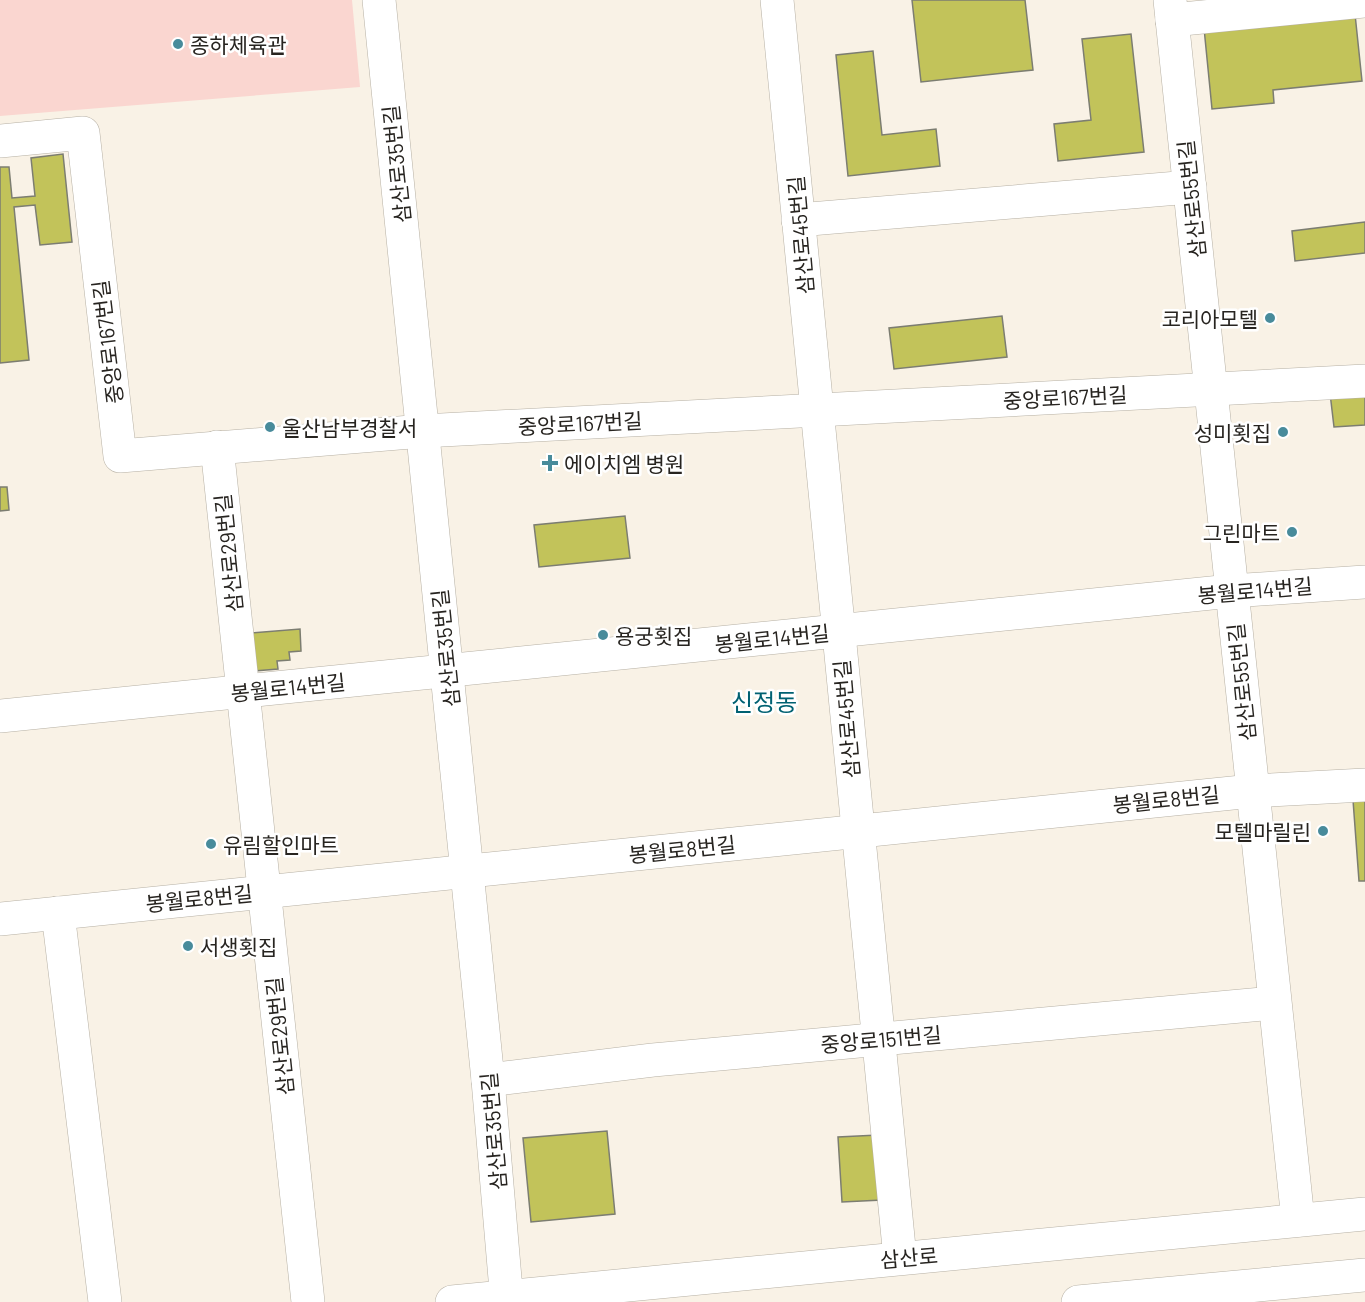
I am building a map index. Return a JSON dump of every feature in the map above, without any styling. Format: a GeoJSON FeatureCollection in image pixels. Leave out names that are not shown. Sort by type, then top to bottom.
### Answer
{"type":"FeatureCollection","features":[{"type":"Feature","properties":{"kind":"street","name":"삼산로35번길"},"geometry":{"type":"LineString","coordinates":[[380,0],[488,1080],[507,1299]]}},
{"type":"Feature","properties":{"kind":"street","name":"삼산로45번길"},"geometry":{"type":"LineString","coordinates":[[777,0],[900,1258]]}},
{"type":"Feature","properties":{"kind":"street"},"geometry":{"type":"LineString","coordinates":[[1171,10],[1365,1]]}},
{"type":"Feature","properties":{"kind":"street","name":"삼산로55번길"},"geometry":{"type":"LineString","coordinates":[[1171,10],[1298,1221]]}},
{"type":"Feature","properties":{"kind":"street","name":"중앙로167번길"},"geometry":{"type":"LineString","coordinates":[[0,141],[83,133],[120,456],[423,431],[1365,381]]}},
{"type":"Feature","properties":{"kind":"street"},"geometry":{"type":"LineString","coordinates":[[798,220],[1190,187]]}},
{"type":"Feature","properties":{"kind":"street","name":"삼산로29번길"},"geometry":{"type":"LineString","coordinates":[[218,447],[308,1302]]}},
{"type":"Feature","properties":{"kind":"street","name":"봉월로14번길"},"geometry":{"type":"LineString","coordinates":[[0,716],[1231,591],[1365,582]]}},
{"type":"Feature","properties":{"kind":"street","name":"봉월로8번길"},"geometry":{"type":"LineString","coordinates":[[0,919],[1252,790],[1365,785]]}},
{"type":"Feature","properties":{"kind":"street"},"geometry":{"type":"LineString","coordinates":[[58,913],[105,1302]]}},
{"type":"Feature","properties":{"kind":"street","name":"중앙로151번길"},"geometry":{"type":"LineString","coordinates":[[488,1080],[652,1060],[1274,1003]]}},
{"type":"Feature","properties":{"kind":"street","name":"삼산로"},"geometry":{"type":"LineString","coordinates":[[452,1302],[507,1299],[900,1258],[1365,1214]]}},
{"type":"Feature","properties":{"kind":"street"},"geometry":{"type":"LineString","coordinates":[[1078,1302],[1305,1291],[1365,1275]]}},
{"type":"Feature","properties":{"kind":"shaded area","name":"종하체육관"},"geometry":{"type":"Polygon","coordinates":[[[0,0],[352,0],[360,87],[0,116],[0,0]]]}},
{"type":"Feature","properties":{"kind":"building"},"geometry":{"type":"Polygon","coordinates":[[[912,0],[1025,0],[1033,70],[921,82],[912,0]]]}},
{"type":"Feature","properties":{"kind":"building"},"geometry":{"type":"Polygon","coordinates":[[[1355,14],[1362,81],[1273,90],[1274,103],[1212,109],[1204,28],[1355,14]]]}},
{"type":"Feature","properties":{"kind":"building"},"geometry":{"type":"Polygon","coordinates":[[[1131,34],[1144,152],[1058,161],[1054,124],[1091,120],[1082,39],[1131,34]]]}},
{"type":"Feature","properties":{"kind":"building"},"geometry":{"type":"Polygon","coordinates":[[[873,51],[882,135],[936,129],[940,166],[848,176],[836,55],[873,51]]]}},
{"type":"Feature","properties":{"kind":"building"},"geometry":{"type":"Polygon","coordinates":[[[63,154],[72,242],[40,245],[35,205],[14,207],[29,360],[0,363],[0,167],[9,167],[12,198],[35,196],[31,158],[63,154]]]}},
{"type":"Feature","properties":{"kind":"building"},"geometry":{"type":"Polygon","coordinates":[[[1365,222],[1365,253],[1295,261],[1292,231],[1365,222]]]}},
{"type":"Feature","properties":{"kind":"building"},"geometry":{"type":"Polygon","coordinates":[[[1002,316],[1007,357],[894,369],[889,328],[1002,316]]]}},
{"type":"Feature","properties":{"kind":"building"},"geometry":{"type":"Polygon","coordinates":[[[1365,391],[1365,425],[1334,427],[1330,393],[1365,391]]]}},
{"type":"Feature","properties":{"kind":"building"},"geometry":{"type":"Polygon","coordinates":[[[0,487],[7,487],[9,510],[0,511],[0,487]]]}},
{"type":"Feature","properties":{"kind":"building"},"geometry":{"type":"Polygon","coordinates":[[[625,516],[630,558],[539,567],[534,525],[625,516]]]}},
{"type":"Feature","properties":{"kind":"building"},"geometry":{"type":"Polygon","coordinates":[[[300,629],[301,651],[289,652],[290,660],[277,661],[278,669],[254,671],[251,633],[300,629]]]}},
{"type":"Feature","properties":{"kind":"building"},"geometry":{"type":"Polygon","coordinates":[[[1365,799],[1365,881],[1359,881],[1353,800],[1365,799]]]}},
{"type":"Feature","properties":{"kind":"building"},"geometry":{"type":"Polygon","coordinates":[[[607,1131],[615,1214],[531,1222],[523,1138],[607,1131]]]}},
{"type":"Feature","properties":{"kind":"building"},"geometry":{"type":"Polygon","coordinates":[[[878,1135],[882,1200],[842,1202],[838,1137],[878,1135]]]}},
{"type":"Feature","properties":{"kind":"place","name":"종하체육관"},"geometry":{"type":"Point","coordinates":[178,44]}},
{"type":"Feature","properties":{"kind":"place","name":"코리아모텔"},"geometry":{"type":"Point","coordinates":[1270,318]}},
{"type":"Feature","properties":{"kind":"place","name":"울산남부경찰서"},"geometry":{"type":"Point","coordinates":[270,427]}},
{"type":"Feature","properties":{"kind":"place","name":"성미횟집"},"geometry":{"type":"Point","coordinates":[1283,432]}},
{"type":"Feature","properties":{"kind":"place","name":"에이치엠 병원"},"geometry":{"type":"Point","coordinates":[550,463]}},
{"type":"Feature","properties":{"kind":"place","name":"그린마트"},"geometry":{"type":"Point","coordinates":[1292,532]}},
{"type":"Feature","properties":{"kind":"place","name":"용궁횟집"},"geometry":{"type":"Point","coordinates":[603,635]}},
{"type":"Feature","properties":{"kind":"place","name":"모텔마릴린"},"geometry":{"type":"Point","coordinates":[1323,831]}},
{"type":"Feature","properties":{"kind":"place","name":"유림할인마트"},"geometry":{"type":"Point","coordinates":[211,844]}},
{"type":"Feature","properties":{"kind":"place","name":"서생횟집"},"geometry":{"type":"Point","coordinates":[188,946]}},
{"type":"Feature","properties":{"kind":"district","name":"신정동"},"geometry":{"type":"Point","coordinates":[764,701]}}]}
